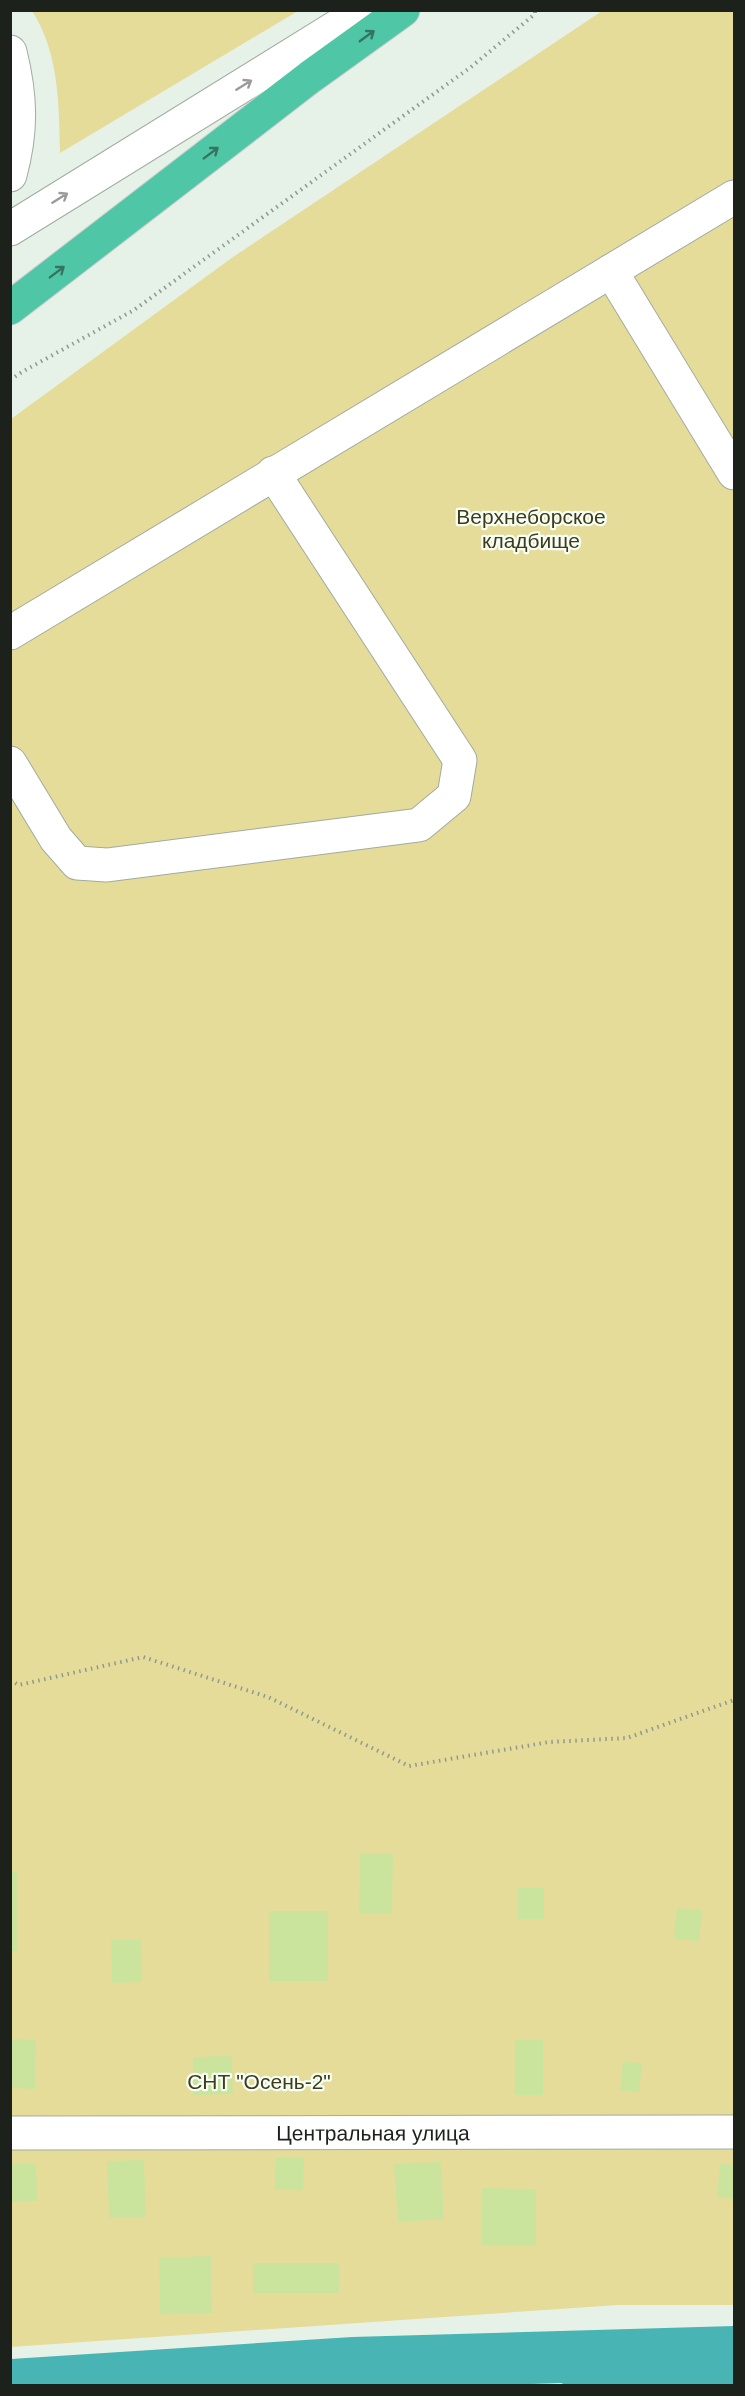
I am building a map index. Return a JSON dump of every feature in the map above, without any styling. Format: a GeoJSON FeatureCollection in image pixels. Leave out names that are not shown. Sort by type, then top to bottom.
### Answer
{"type":"FeatureCollection","features":[{"type":"Feature","properties":{"kind":"highway"},"geometry":{"type":"LineString","coordinates":[[10,308],[301,85],[403,10]]}},
{"type":"Feature","properties":{"kind":"street"},"geometry":{"type":"LineString","coordinates":[[10,229],[364,10]]}},
{"type":"Feature","properties":{"kind":"street"},"geometry":{"type":"LineString","coordinates":[[10,52],[20,109],[18,143],[10,175]]}},
{"type":"Feature","properties":{"kind":"street"},"geometry":{"type":"LineString","coordinates":[[10,633],[735,197]]}},
{"type":"Feature","properties":{"kind":"street"},"geometry":{"type":"LineString","coordinates":[[611,271],[735,473]]}},
{"type":"Feature","properties":{"kind":"street"},"geometry":{"type":"LineString","coordinates":[[10,762],[56,839],[77,863],[107,865],[420,825],[454,795],[460,760],[273,473]]}},
{"type":"Feature","properties":{"kind":"street","name":"Центральная улица"},"geometry":{"type":"LineString","coordinates":[[10,2133],[735,2132]]}},
{"type":"Feature","properties":{"kind":"path"},"geometry":{"type":"LineString","coordinates":[[10,380],[134,310],[471,67],[540,10]]}},
{"type":"Feature","properties":{"kind":"path"},"geometry":{"type":"LineString","coordinates":[[10,1680],[19,1684],[143,1657],[268,1697],[409,1766],[549,1742],[627,1738],[735,1700]]}},
{"type":"Feature","properties":{"kind":"green space"},"geometry":{"type":"Polygon","coordinates":[[[32,11],[298,11],[60,153],[56,79],[48,44],[32,11]]]}},
{"type":"Feature","properties":{"kind":"green space"},"geometry":{"type":"Polygon","coordinates":[[[602,11],[734,11],[734,2305],[618,2305],[11,2347],[11,419],[233,257],[602,11]]]}},
{"type":"Feature","properties":{"kind":"water"},"geometry":{"type":"Polygon","coordinates":[[[734,2326],[734,2385],[564,2386],[562,2383],[463,2386],[11,2385],[11,2359],[352,2337],[734,2326]]]}},
{"type":"Feature","properties":{"kind":"building"},"geometry":{"type":"Polygon","coordinates":[[[360,1854],[393,1854],[392,1914],[359,1913],[360,1854]]]}},
{"type":"Feature","properties":{"kind":"building"},"geometry":{"type":"Polygon","coordinates":[[[10,1872],[17,1872],[17,1951],[10,1951],[10,1872]]]}},
{"type":"Feature","properties":{"kind":"building"},"geometry":{"type":"Polygon","coordinates":[[[518,1888],[544,1888],[544,1919],[518,1919],[518,1888]]]}},
{"type":"Feature","properties":{"kind":"building"},"geometry":{"type":"Polygon","coordinates":[[[677,1908],[702,1910],[699,1941],[674,1939],[677,1908]]]}},
{"type":"Feature","properties":{"kind":"building"},"geometry":{"type":"Polygon","coordinates":[[[269,1911],[328,1911],[328,1981],[269,1981],[269,1911]]]}},
{"type":"Feature","properties":{"kind":"building"},"geometry":{"type":"Polygon","coordinates":[[[111,1940],[141,1940],[142,1982],[112,1983],[111,1940]]]}},
{"type":"Feature","properties":{"kind":"building"},"geometry":{"type":"Polygon","coordinates":[[[12,2039],[36,2040],[35,2089],[10,2088],[12,2039]]]}},
{"type":"Feature","properties":{"kind":"building"},"geometry":{"type":"Polygon","coordinates":[[[515,2040],[543,2040],[543,2095],[515,2095],[515,2040]]]}},
{"type":"Feature","properties":{"kind":"building"},"geometry":{"type":"Polygon","coordinates":[[[232,2056],[233,2094],[194,2095],[193,2057],[232,2056]]]}},
{"type":"Feature","properties":{"kind":"building"},"geometry":{"type":"Polygon","coordinates":[[[623,2062],[642,2063],[639,2092],[620,2090],[623,2062]]]}},
{"type":"Feature","properties":{"kind":"building"},"geometry":{"type":"Polygon","coordinates":[[[276,2158],[304,2158],[303,2190],[275,2190],[276,2158]]]}},
{"type":"Feature","properties":{"kind":"building"},"geometry":{"type":"Polygon","coordinates":[[[144,2160],[146,2217],[109,2218],[107,2161],[144,2160]]]}},
{"type":"Feature","properties":{"kind":"building"},"geometry":{"type":"Polygon","coordinates":[[[441,2162],[444,2219],[398,2222],[394,2164],[441,2162]]]}},
{"type":"Feature","properties":{"kind":"building"},"geometry":{"type":"Polygon","coordinates":[[[10,2164],[36,2164],[37,2201],[10,2202],[10,2164]]]}},
{"type":"Feature","properties":{"kind":"building"},"geometry":{"type":"Polygon","coordinates":[[[720,2164],[734,2165],[734,2199],[717,2197],[720,2164]]]}},
{"type":"Feature","properties":{"kind":"building"},"geometry":{"type":"Polygon","coordinates":[[[482,2188],[536,2189],[536,2246],[482,2245],[482,2188]]]}},
{"type":"Feature","properties":{"kind":"building"},"geometry":{"type":"Polygon","coordinates":[[[211,2256],[212,2313],[160,2314],[159,2258],[211,2256]]]}},
{"type":"Feature","properties":{"kind":"building"},"geometry":{"type":"Polygon","coordinates":[[[253,2263],[339,2263],[339,2293],[253,2293],[253,2263]]]}},
{"type":"Feature","properties":{"kind":"park label","name":"Верхнеборское кладбище"},"geometry":{"type":"Point","coordinates":[531,528]}},
{"type":"Feature","properties":{"kind":"park label","name":"СНТ \"Осень-2\""},"geometry":{"type":"Point","coordinates":[259,2081]}}]}
